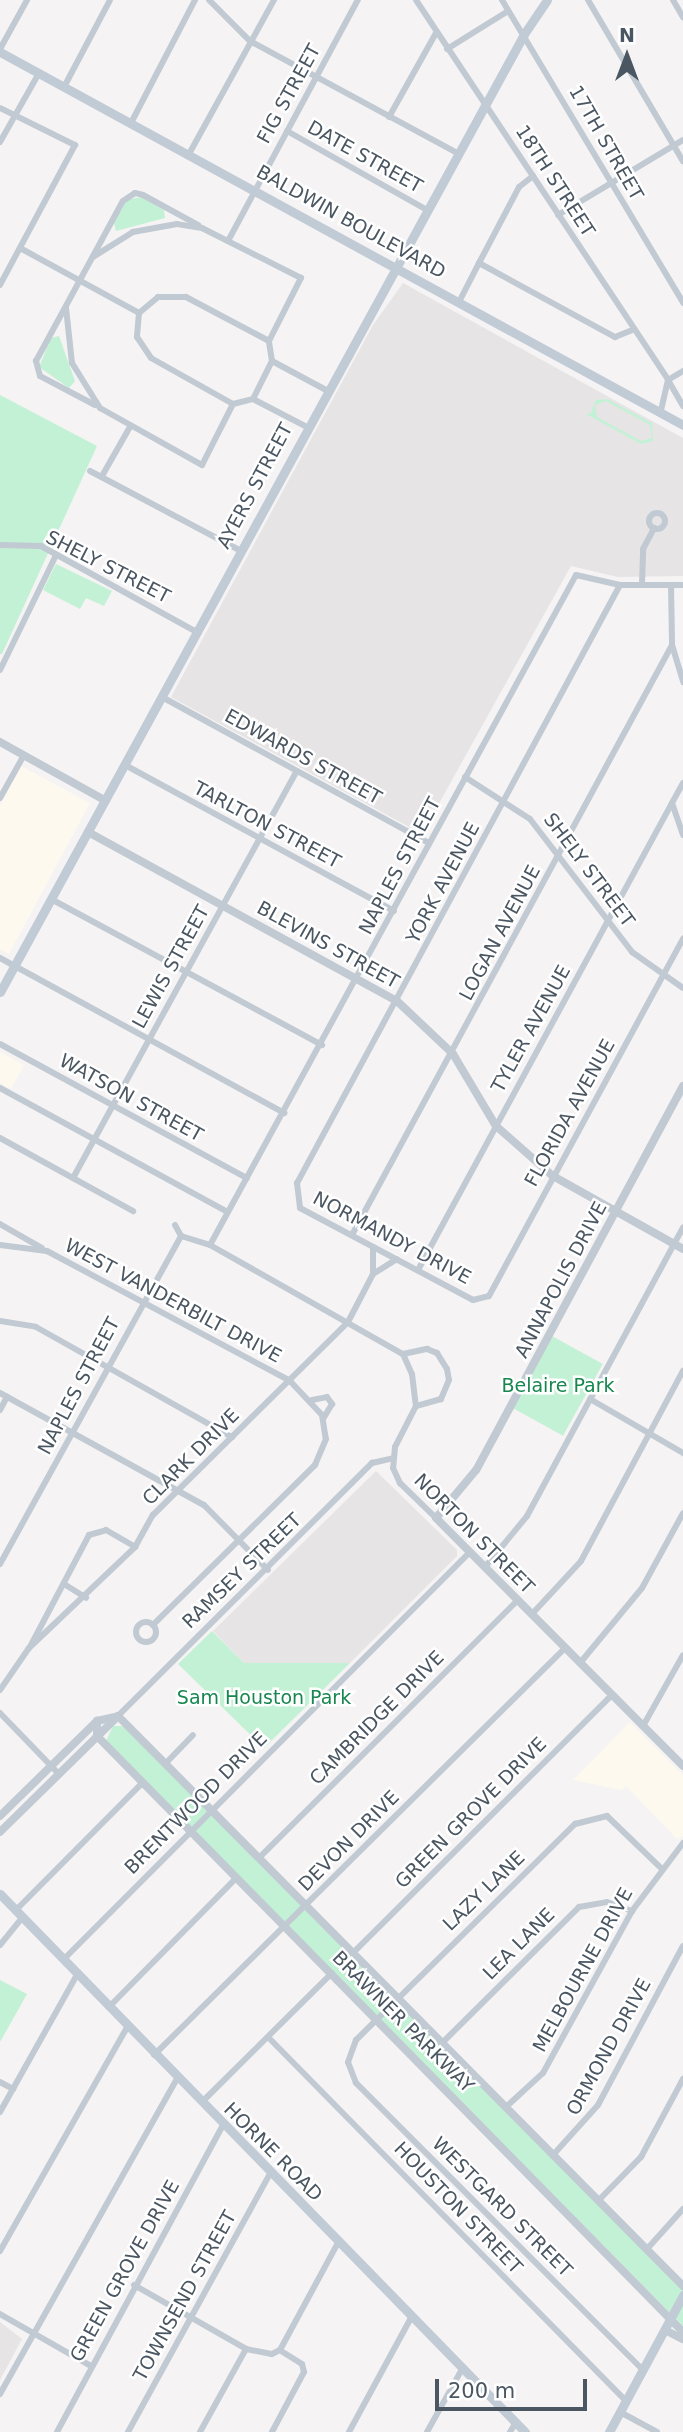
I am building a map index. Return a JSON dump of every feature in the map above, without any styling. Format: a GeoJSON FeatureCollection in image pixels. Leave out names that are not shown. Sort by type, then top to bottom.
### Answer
{"type":"FeatureCollection","features":[{"type":"Feature","properties":{"kind":"main road","name":"AYERS STREET"},"geometry":{"type":"LineString","coordinates":[[0,992],[523,34],[547,0]]}},
{"type":"Feature","properties":{"kind":"main road","name":"BALDWIN BOULEVARD"},"geometry":{"type":"LineString","coordinates":[[0,51],[683,425]]}},
{"type":"Feature","properties":{"kind":"main road","name":"HORNE ROAD"},"geometry":{"type":"LineString","coordinates":[[0,1894],[222,2127],[339,2241],[411,2318],[526,2432]]}},
{"type":"Feature","properties":{"kind":"main road"},"geometry":{"type":"LineString","coordinates":[[609,2432],[683,2295]]}},
{"type":"Feature","properties":{"kind":"street"},"geometry":{"type":"LineString","coordinates":[[0,51],[27,0]]}},
{"type":"Feature","properties":{"kind":"street"},"geometry":{"type":"LineString","coordinates":[[64,87],[110,0]]}},
{"type":"Feature","properties":{"kind":"street"},"geometry":{"type":"LineString","coordinates":[[131,123],[195,0]]}},
{"type":"Feature","properties":{"kind":"street"},"geometry":{"type":"LineString","coordinates":[[209,0],[250,41],[459,154]]}},
{"type":"Feature","properties":{"kind":"street"},"geometry":{"type":"LineString","coordinates":[[188,154],[274,0]]}},
{"type":"Feature","properties":{"kind":"street","name":"FIG STREET"},"geometry":{"type":"LineString","coordinates":[[228,241],[358,0]]}},
{"type":"Feature","properties":{"kind":"street","name":"18TH STREET"},"geometry":{"type":"LineString","coordinates":[[416,0],[683,405]]}},
{"type":"Feature","properties":{"kind":"street","name":"17TH STREET"},"geometry":{"type":"LineString","coordinates":[[502,0],[683,303]]}},
{"type":"Feature","properties":{"kind":"street"},"geometry":{"type":"LineString","coordinates":[[588,0],[683,161]]}},
{"type":"Feature","properties":{"kind":"street"},"geometry":{"type":"LineString","coordinates":[[673,0],[683,17]]}},
{"type":"Feature","properties":{"kind":"street"},"geometry":{"type":"LineString","coordinates":[[447,49],[508,11]]}},
{"type":"Feature","properties":{"kind":"street"},"geometry":{"type":"LineString","coordinates":[[389,117],[436,33]]}},
{"type":"Feature","properties":{"kind":"street"},"geometry":{"type":"LineString","coordinates":[[0,142],[39,73]]}},
{"type":"Feature","properties":{"kind":"street"},"geometry":{"type":"LineString","coordinates":[[0,108],[75,145],[0,285]]}},
{"type":"Feature","properties":{"kind":"street","name":"DATE STREET"},"geometry":{"type":"LineString","coordinates":[[287,131],[427,210]]}},
{"type":"Feature","properties":{"kind":"street"},"geometry":{"type":"LineString","coordinates":[[558,215],[683,140]]}},
{"type":"Feature","properties":{"kind":"street"},"geometry":{"type":"LineString","coordinates":[[458,302],[519,187],[533,176]]}},
{"type":"Feature","properties":{"kind":"street"},"geometry":{"type":"LineString","coordinates":[[233,404],[202,465],[40,376],[37,369],[79,281],[123,201],[135,193],[300,278],[269,341],[272,361],[253,399]]}},
{"type":"Feature","properties":{"kind":"street"},"geometry":{"type":"LineString","coordinates":[[93,257],[133,232],[177,224],[202,228]]}},
{"type":"Feature","properties":{"kind":"street"},"geometry":{"type":"LineString","coordinates":[[20,248],[139,313]]}},
{"type":"Feature","properties":{"kind":"street"},"geometry":{"type":"LineString","coordinates":[[479,263],[615,337],[632,330]]}},
{"type":"Feature","properties":{"kind":"street"},"geometry":{"type":"LineString","coordinates":[[269,341],[186,298],[158,297],[139,313],[137,337],[151,358],[233,404],[253,399],[307,427]]}},
{"type":"Feature","properties":{"kind":"street"},"geometry":{"type":"LineString","coordinates":[[66,308],[72,363],[100,408]]}},
{"type":"Feature","properties":{"kind":"street"},"geometry":{"type":"LineString","coordinates":[[272,361],[328,391]]}},
{"type":"Feature","properties":{"kind":"street"},"geometry":{"type":"LineString","coordinates":[[661,411],[668,380],[683,371]]}},
{"type":"Feature","properties":{"kind":"street"},"geometry":{"type":"LineString","coordinates":[[102,477],[130,427]]}},
{"type":"Feature","properties":{"kind":"street"},"geometry":{"type":"LineString","coordinates":[[90,471],[241,551]]}},
{"type":"Feature","properties":{"kind":"street"},"geometry":{"type":"LineString","coordinates":[[642,583],[643,549],[654,528]]}},
{"type":"Feature","properties":{"kind":"street","name":"SHELY STREET"},"geometry":{"type":"LineString","coordinates":[[0,545],[41,546],[197,632]]}},
{"type":"Feature","properties":{"kind":"street"},"geometry":{"type":"LineString","coordinates":[[0,670],[56,555]]}},
{"type":"Feature","properties":{"kind":"street","name":"NAPLES STREET"},"geometry":{"type":"LineString","coordinates":[[210,1245],[322,1045],[576,575],[620,585]]}},
{"type":"Feature","properties":{"kind":"street"},"geometry":{"type":"LineString","coordinates":[[620,585],[683,585]]}},
{"type":"Feature","properties":{"kind":"street","name":"YORK AVENUE"},"geometry":{"type":"LineString","coordinates":[[294,1196],[620,585]]}},
{"type":"Feature","properties":{"kind":"street"},"geometry":{"type":"LineString","coordinates":[[671,585],[672,645],[683,682]]}},
{"type":"Feature","properties":{"kind":"street","name":"LOGAN AVENUE"},"geometry":{"type":"LineString","coordinates":[[353,1233],[453,1054],[672,645]]}},
{"type":"Feature","properties":{"kind":"street","name":"EDWARDS STREET"},"geometry":{"type":"LineString","coordinates":[[162,697],[429,843]]}},
{"type":"Feature","properties":{"kind":"street"},"geometry":{"type":"LineString","coordinates":[[0,742],[106,801]]}},
{"type":"Feature","properties":{"kind":"street"},"geometry":{"type":"LineString","coordinates":[[0,799],[24,755]]}},
{"type":"Feature","properties":{"kind":"street","name":"TARLTON STREET"},"geometry":{"type":"LineString","coordinates":[[125,765],[394,911]]}},
{"type":"Feature","properties":{"kind":"street","name":"LEWIS STREET"},"geometry":{"type":"LineString","coordinates":[[73,1178],[296,772]]}},
{"type":"Feature","properties":{"kind":"street","name":"SHELY STREET"},"geometry":{"type":"LineString","coordinates":[[465,777],[505,799],[561,854],[608,922],[663,977],[683,988]]}},
{"type":"Feature","properties":{"kind":"street"},"geometry":{"type":"LineString","coordinates":[[683,783],[672,803],[683,835]]}},
{"type":"Feature","properties":{"kind":"street","name":"TYLER AVENUE"},"geometry":{"type":"LineString","coordinates":[[418,1270],[672,803]]}},
{"type":"Feature","properties":{"kind":"street","name":"BLEVINS STREET"},"geometry":{"type":"LineString","coordinates":[[88,832],[397,1001],[453,1054],[496,1126],[553,1176],[683,1249]]}},
{"type":"Feature","properties":{"kind":"street"},"geometry":{"type":"LineString","coordinates":[[51,899],[322,1045]]}},
{"type":"Feature","properties":{"kind":"street","name":"FLORIDA AVENUE"},"geometry":{"type":"LineString","coordinates":[[480,1299],[489,1296],[683,938]]}},
{"type":"Feature","properties":{"kind":"street"},"geometry":{"type":"LineString","coordinates":[[0,958],[284,1113]]}},
{"type":"Feature","properties":{"kind":"street","name":"WATSON STREET"},"geometry":{"type":"LineString","coordinates":[[0,1044],[247,1178]]}},
{"type":"Feature","properties":{"kind":"street","name":"ANNAPOLIS DRIVE"},"geometry":{"type":"LineString","coordinates":[[436,1518],[476,1470],[683,1086]]}},
{"type":"Feature","properties":{"kind":"street"},"geometry":{"type":"LineString","coordinates":[[0,1088],[227,1212]]}},
{"type":"Feature","properties":{"kind":"street"},"geometry":{"type":"LineString","coordinates":[[0,1138],[133,1211]]}},
{"type":"Feature","properties":{"kind":"street","name":"NORMANDY DRIVE"},"geometry":{"type":"LineString","coordinates":[[294,1196],[300,1208],[480,1299]]}},
{"type":"Feature","properties":{"kind":"street"},"geometry":{"type":"LineString","coordinates":[[0,1224],[47,1251]]}},
{"type":"Feature","properties":{"kind":"street"},"geometry":{"type":"LineString","coordinates":[[175,1225],[180,1236],[210,1245],[403,1354],[412,1374],[416,1406],[393,1458]]}},
{"type":"Feature","properties":{"kind":"street"},"geometry":{"type":"LineString","coordinates":[[485,1567],[527,1516],[683,1227]]}},
{"type":"Feature","properties":{"kind":"street","name":"NAPLES STREET"},"geometry":{"type":"LineString","coordinates":[[0,1564],[180,1236]]}},
{"type":"Feature","properties":{"kind":"street","name":"WEST VANDERBILT DRIVE"},"geometry":{"type":"LineString","coordinates":[[0,1245],[47,1251],[290,1381],[312,1400]]}},
{"type":"Feature","properties":{"kind":"street","name":"CLARK DRIVE"},"geometry":{"type":"LineString","coordinates":[[0,1690],[29,1648],[86,1598],[135,1547],[153,1515],[348,1322],[373,1274],[373,1247]]}},
{"type":"Feature","properties":{"kind":"street"},"geometry":{"type":"LineString","coordinates":[[373,1274],[397,1259]]}},
{"type":"Feature","properties":{"kind":"street"},"geometry":{"type":"LineString","coordinates":[[0,1321],[36,1327],[232,1437]]}},
{"type":"Feature","properties":{"kind":"street"},"geometry":{"type":"LineString","coordinates":[[403,1354],[427,1349],[437,1353],[447,1369],[441,1399],[416,1406]]}},
{"type":"Feature","properties":{"kind":"street"},"geometry":{"type":"LineString","coordinates":[[532,1614],[581,1560],[683,1371]]}},
{"type":"Feature","properties":{"kind":"street"},"geometry":{"type":"LineString","coordinates":[[0,1410],[3,1395],[178,1489],[204,1505],[268,1570]]}},
{"type":"Feature","properties":{"kind":"street"},"geometry":{"type":"LineString","coordinates":[[153,1625],[315,1465],[326,1439],[324,1419],[312,1400],[327,1397],[332,1404],[324,1419]]}},
{"type":"Feature","properties":{"kind":"street"},"geometry":{"type":"LineString","coordinates":[[590,1399],[683,1454]]}},
{"type":"Feature","properties":{"kind":"street","name":"NORTON STREET"},"geometry":{"type":"LineString","coordinates":[[393,1458],[400,1483],[683,1765]]}},
{"type":"Feature","properties":{"kind":"street","name":"RAMSEY STREET"},"geometry":{"type":"LineString","coordinates":[[0,1832],[268,1570],[372,1463],[393,1458]]}},
{"type":"Feature","properties":{"kind":"street"},"geometry":{"type":"LineString","coordinates":[[580,1663],[642,1588],[683,1513]]}},
{"type":"Feature","properties":{"kind":"street"},"geometry":{"type":"LineString","coordinates":[[29,1648],[97,1529],[135,1547]]}},
{"type":"Feature","properties":{"kind":"street","name":"BRENTWOOD DRIVE"},"geometry":{"type":"LineString","coordinates":[[64,1959],[470,1552]]}},
{"type":"Feature","properties":{"kind":"street"},"geometry":{"type":"LineString","coordinates":[[64,1584],[86,1598]]}},
{"type":"Feature","properties":{"kind":"street","name":"CAMBRIDGE DRIVE"},"geometry":{"type":"LineString","coordinates":[[258,1858],[518,1600]]}},
{"type":"Feature","properties":{"kind":"street","name":"DEVON DRIVE"},"geometry":{"type":"LineString","coordinates":[[154,2055],[565,1648]]}},
{"type":"Feature","properties":{"kind":"street"},"geometry":{"type":"LineString","coordinates":[[643,1726],[683,1655]]}},
{"type":"Feature","properties":{"kind":"street","name":"GREEN GROVE DRIVE"},"geometry":{"type":"LineString","coordinates":[[353,1953],[612,1695]]}},
{"type":"Feature","properties":{"kind":"street"},"geometry":{"type":"LineString","coordinates":[[0,1713],[59,1774]]}},
{"type":"Feature","properties":{"kind":"street"},"geometry":{"type":"LineString","coordinates":[[0,1816],[97,1721],[118,1716]]}},
{"type":"Feature","properties":{"kind":"street","name":"BRAWNER PARKWAY"},"geometry":{"type":"LineString","coordinates":[[118,1716],[683,2286]]}},
{"type":"Feature","properties":{"kind":"street"},"geometry":{"type":"LineString","coordinates":[[97,1721],[97,1736]]}},
{"type":"Feature","properties":{"kind":"street"},"geometry":{"type":"LineString","coordinates":[[165,1764],[193,1735]]}},
{"type":"Feature","properties":{"kind":"street","name":"BRAWNER PARKWAY"},"geometry":{"type":"LineString","coordinates":[[97,1736],[672,2316],[683,2332]]}},
{"type":"Feature","properties":{"kind":"street"},"geometry":{"type":"LineString","coordinates":[[0,1945],[19,1913],[143,1782]]}},
{"type":"Feature","properties":{"kind":"street","name":"LAZY LANE"},"geometry":{"type":"LineString","coordinates":[[348,2062],[356,2040],[587,1817],[616,1821],[660,1867]]}},
{"type":"Feature","properties":{"kind":"street","name":"MELBOURNE DRIVE"},"geometry":{"type":"LineString","coordinates":[[506,2107],[542,2073],[632,1911],[660,1867],[683,1843]]}},
{"type":"Feature","properties":{"kind":"street"},"geometry":{"type":"LineString","coordinates":[[109,2007],[237,1877]]}},
{"type":"Feature","properties":{"kind":"street","name":"LEA LANE"},"geometry":{"type":"LineString","coordinates":[[442,2043],[579,1907],[607,1902],[632,1911]]}},
{"type":"Feature","properties":{"kind":"street","name":"ORMOND DRIVE"},"geometry":{"type":"LineString","coordinates":[[553,2155],[598,2105],[683,1946]]}},
{"type":"Feature","properties":{"kind":"street"},"geometry":{"type":"LineString","coordinates":[[201,2103],[332,1973]]}},
{"type":"Feature","properties":{"kind":"street"},"geometry":{"type":"LineString","coordinates":[[0,2112],[77,1975]]}},
{"type":"Feature","properties":{"kind":"street"},"geometry":{"type":"LineString","coordinates":[[0,2252],[127,2027]]}},
{"type":"Feature","properties":{"kind":"street","name":"HOUSTON STREET"},"geometry":{"type":"LineString","coordinates":[[269,2038],[626,2401]]}},
{"type":"Feature","properties":{"kind":"street","name":"WESTGARD STREET"},"geometry":{"type":"LineString","coordinates":[[348,2062],[356,2084],[643,2370]]}},
{"type":"Feature","properties":{"kind":"street"},"geometry":{"type":"LineString","coordinates":[[0,2394],[177,2079]]}},
{"type":"Feature","properties":{"kind":"street"},"geometry":{"type":"LineString","coordinates":[[598,2201],[641,2157],[683,2079]]}},
{"type":"Feature","properties":{"kind":"street"},"geometry":{"type":"LineString","coordinates":[[0,2082],[13,2089]]}},
{"type":"Feature","properties":{"kind":"street","name":"GREEN GROVE DRIVE"},"geometry":{"type":"LineString","coordinates":[[57,2432],[222,2127]]}},
{"type":"Feature","properties":{"kind":"street","name":"TOWNSEND STREET"},"geometry":{"type":"LineString","coordinates":[[128,2432],[270,2175]]}},
{"type":"Feature","properties":{"kind":"street"},"geometry":{"type":"LineString","coordinates":[[646,2249],[683,2209]]}},
{"type":"Feature","properties":{"kind":"street"},"geometry":{"type":"LineString","coordinates":[[134,2286],[246,2349],[265,2355],[280,2350],[339,2241]]}},
{"type":"Feature","properties":{"kind":"street"},"geometry":{"type":"LineString","coordinates":[[0,2314],[32,2335],[91,2366]]}},
{"type":"Feature","properties":{"kind":"street"},"geometry":{"type":"LineString","coordinates":[[349,2432],[411,2318]]}},
{"type":"Feature","properties":{"kind":"street"},"geometry":{"type":"LineString","coordinates":[[665,2330],[683,2339]]}},
{"type":"Feature","properties":{"kind":"street"},"geometry":{"type":"LineString","coordinates":[[200,2432],[246,2349]]}},
{"type":"Feature","properties":{"kind":"street"},"geometry":{"type":"LineString","coordinates":[[272,2432],[304,2372],[302,2364],[280,2350]]}},
{"type":"Feature","properties":{"kind":"street"},"geometry":{"type":"LineString","coordinates":[[427,2432],[461,2369]]}},
{"type":"Feature","properties":{"kind":"street"},"geometry":{"type":"LineString","coordinates":[[620,2412],[657,2432]]}},
{"type":"Feature","properties":{"kind":"street"},"geometry":{"type":"LineString","coordinates":[[510,2432],[516,2422]]}},
{"type":"Feature","properties":{"kind":"shaded area"},"geometry":{"type":"Polygon","coordinates":[[[403,283],[683,438],[683,576],[618,577],[571,566],[422,834],[171,697],[373,325],[403,283]]]}},
{"type":"Feature","properties":{"kind":"shaded area"},"geometry":{"type":"Polygon","coordinates":[[[21,766],[90,803],[9,954],[0,949],[0,805],[21,766]]]}},
{"type":"Feature","properties":{"kind":"shaded area"},"geometry":{"type":"Polygon","coordinates":[[[0,1052],[24,1065],[11,1089],[0,1083],[0,1052]]]}},
{"type":"Feature","properties":{"kind":"shaded area"},"geometry":{"type":"Polygon","coordinates":[[[376,1471],[457,1550],[457,1556],[350,1663],[244,1663],[213,1631],[376,1471]]]}},
{"type":"Feature","properties":{"kind":"shaded area"},"geometry":{"type":"Polygon","coordinates":[[[630,1722],[683,1775],[683,1835],[678,1840],[626,1786],[621,1790],[573,1780],[630,1722]]]}},
{"type":"Feature","properties":{"kind":"shaded area"},"geometry":{"type":"Polygon","coordinates":[[[0,2322],[22,2339],[0,2380],[0,2322]]]}},
{"type":"Feature","properties":{"kind":"green space"},"geometry":{"type":"Polygon","coordinates":[[[141,197],[164,210],[165,218],[116,231],[114,223],[127,200],[141,197]]]}},
{"type":"Feature","properties":{"kind":"green space"},"geometry":{"type":"Polygon","coordinates":[[[59,336],[75,381],[69,388],[39,367],[51,338],[59,336]]]}},
{"type":"Feature","properties":{"kind":"green space"},"geometry":{"type":"Polygon","coordinates":[[[0,395],[97,446],[2,654],[0,654],[0,395]]]}},
{"type":"Feature","properties":{"kind":"green space"},"geometry":{"type":"Polygon","coordinates":[[[607,399],[652,423],[653,441],[641,444],[586,414],[591,413],[596,400],[607,399]],[[606,401],[595,405],[597,417],[641,441],[652,438],[650,425],[606,401]]]}},
{"type":"Feature","properties":{"kind":"green space"},"geometry":{"type":"Polygon","coordinates":[[[56,564],[112,591],[104,606],[86,598],[80,609],[43,590],[56,564]]]}},
{"type":"Feature","properties":{"kind":"green space","name":"Belaire Park"},"geometry":{"type":"Polygon","coordinates":[[[552,1336],[603,1364],[563,1436],[512,1408],[552,1336]]]}},
{"type":"Feature","properties":{"kind":"green space","name":"Sam Houston Park"},"geometry":{"type":"Polygon","coordinates":[[[212,1631],[244,1663],[350,1663],[264,1748],[178,1664],[212,1631]]]}},
{"type":"Feature","properties":{"kind":"green space"},"geometry":{"type":"Polygon","coordinates":[[[113,1726],[124,1726],[683,2290],[683,2326],[106,1741],[113,1726]]]}},
{"type":"Feature","properties":{"kind":"green space"},"geometry":{"type":"Polygon","coordinates":[[[0,1980],[27,1994],[0,2042],[0,1980]]]}}]}
